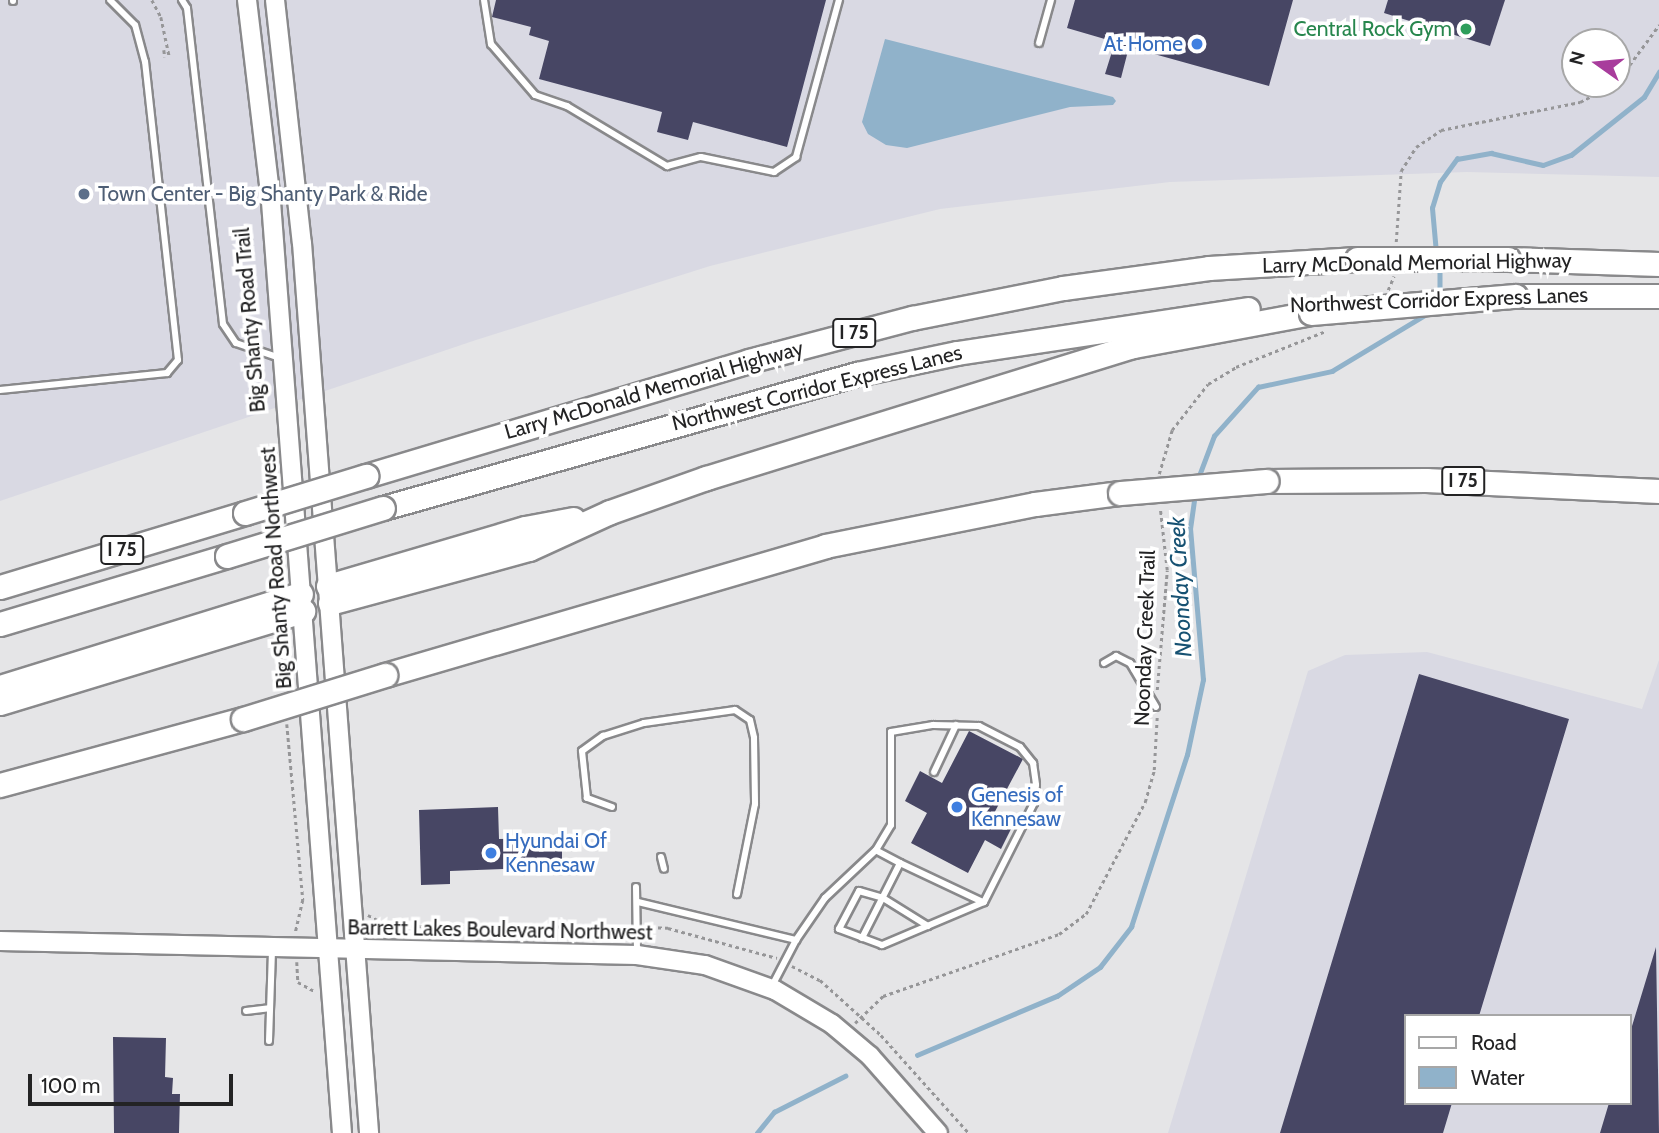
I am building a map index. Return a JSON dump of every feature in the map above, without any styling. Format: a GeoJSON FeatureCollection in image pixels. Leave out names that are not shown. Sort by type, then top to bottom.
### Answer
{"type":"FeatureCollection","features":[{"type":"Feature","properties":{"kind":"highway","name":"Larry McDonald Memorial Highway"},"geometry":{"type":"LineString","coordinates":[[0,587],[749,362],[912,318],[1063,288],[1156,275],[1357,260],[1508,258],[1659,264]]}},
{"type":"Feature","properties":{"kind":"highway","name":"Northwest Corridor Express Lanes"},"geometry":{"type":"LineString","coordinates":[[0,624],[383,508],[857,373],[957,353],[1314,307],[1515,296],[1659,296]]}},
{"type":"Feature","properties":{"kind":"highway"},"geometry":{"type":"LineString","coordinates":[[329,594],[525,528],[610,512],[1133,346],[1314,307]]}},
{"type":"Feature","properties":{"kind":"highway","name":"I 75"},"geometry":{"type":"LineString","coordinates":[[0,785],[243,719],[825,547],[985,513],[1120,493],[1267,481],[1426,480],[1659,491]]}},
{"type":"Feature","properties":{"kind":"highway"},"geometry":{"type":"LineString","coordinates":[[0,703],[280,618],[302,602]]}},
{"type":"Feature","properties":{"kind":"highway"},"geometry":{"type":"LineString","coordinates":[[0,687],[302,602]]}},
{"type":"Feature","properties":{"kind":"street","name":"Big Shanty Road Northwest"},"geometry":{"type":"LineString","coordinates":[[247,0],[284,359],[342,1133]]}},
{"type":"Feature","properties":{"kind":"street"},"geometry":{"type":"LineString","coordinates":[[275,0],[302,243],[369,1133]]}},
{"type":"Feature","properties":{"kind":"street"},"geometry":{"type":"LineString","coordinates":[[302,602],[329,594]]}},
{"type":"Feature","properties":{"kind":"street","name":"Barrett Lakes Boulevard Northwest"},"geometry":{"type":"LineString","coordinates":[[0,941],[637,955],[705,965],[771,988],[846,1034],[938,1133]]}},
{"type":"Feature","properties":{"kind":"lane"},"geometry":{"type":"LineString","coordinates":[[0,390],[167,373],[178,360],[145,62],[135,25],[110,0]]}},
{"type":"Feature","properties":{"kind":"lane"},"geometry":{"type":"LineString","coordinates":[[182,0],[187,8],[223,324],[236,343],[284,359]]}},
{"type":"Feature","properties":{"kind":"lane"},"geometry":{"type":"LineString","coordinates":[[484,0],[491,44],[535,95],[567,106],[667,166],[701,157],[774,172],[796,157],[839,0]]}},
{"type":"Feature","properties":{"kind":"lane"},"geometry":{"type":"LineString","coordinates":[[1039,43],[1051,0]]}},
{"type":"Feature","properties":{"kind":"lane"},"geometry":{"type":"LineString","coordinates":[[1104,663],[1116,656],[1130,663],[1156,707]]}},
{"type":"Feature","properties":{"kind":"lane"},"geometry":{"type":"LineString","coordinates":[[612,807],[587,798],[582,751],[603,736],[644,723],[735,710],[750,720],[754,738],[755,804],[737,894]]}},
{"type":"Feature","properties":{"kind":"lane"},"geometry":{"type":"LineString","coordinates":[[934,772],[956,725]]}},
{"type":"Feature","properties":{"kind":"lane"},"geometry":{"type":"LineString","coordinates":[[771,988],[796,940],[825,898],[876,850],[891,825],[894,806],[891,732],[956,725],[979,726],[1020,747],[1033,764],[1034,803],[984,902],[928,926],[882,945],[839,929],[859,891],[883,898],[928,926]]}},
{"type":"Feature","properties":{"kind":"lane"},"geometry":{"type":"LineString","coordinates":[[876,850],[984,902]]}},
{"type":"Feature","properties":{"kind":"lane"},"geometry":{"type":"LineString","coordinates":[[661,857],[664,869]]}},
{"type":"Feature","properties":{"kind":"lane"},"geometry":{"type":"LineString","coordinates":[[862,938],[900,863]]}},
{"type":"Feature","properties":{"kind":"lane"},"geometry":{"type":"LineString","coordinates":[[636,887],[637,955]]}},
{"type":"Feature","properties":{"kind":"lane"},"geometry":{"type":"LineString","coordinates":[[638,902],[796,940]]}},
{"type":"Feature","properties":{"kind":"lane"},"geometry":{"type":"LineString","coordinates":[[269,1041],[272,947]]}},
{"type":"Feature","properties":{"kind":"lane"},"geometry":{"type":"LineString","coordinates":[[246,1011],[269,1008]]}},
{"type":"Feature","properties":{"kind":"path"},"geometry":{"type":"LineString","coordinates":[[152,0],[166,32],[167,56],[164,50]]}},
{"type":"Feature","properties":{"kind":"path"},"geometry":{"type":"LineString","coordinates":[[1631,63],[1659,25]]}},
{"type":"Feature","properties":{"kind":"path"},"geometry":{"type":"LineString","coordinates":[[1396,246],[1399,178],[1416,147],[1441,130],[1580,102],[1588,98]]}},
{"type":"Feature","properties":{"kind":"path"},"geometry":{"type":"LineString","coordinates":[[1385,296],[1395,273]]}},
{"type":"Feature","properties":{"kind":"path"},"geometry":{"type":"LineString","coordinates":[[1160,483],[1172,430],[1208,384],[1236,367],[1336,327]]}},
{"type":"Feature","properties":{"kind":"path","name":"Noonday Creek Trail"},"geometry":{"type":"LineString","coordinates":[[846,1034],[883,996],[1050,938],[1086,914],[1146,802],[1154,770],[1167,570],[1160,496]]}},
{"type":"Feature","properties":{"kind":"path"},"geometry":{"type":"LineString","coordinates":[[280,618],[285,699]]}},
{"type":"Feature","properties":{"kind":"path"},"geometry":{"type":"LineString","coordinates":[[286,712],[303,900],[302,917],[296,928]]}},
{"type":"Feature","properties":{"kind":"path"},"geometry":{"type":"LineString","coordinates":[[860,1017],[892,1046],[969,1133]]}},
{"type":"Feature","properties":{"kind":"shaded area"},"geometry":{"type":"Polygon","coordinates":[[[0,0],[1659,0],[1659,177],[1467,172],[1170,182],[940,209],[710,266],[476,340],[0,501],[0,0]]]}},
{"type":"Feature","properties":{"kind":"shaded area"},"geometry":{"type":"Polygon","coordinates":[[[1427,652],[1642,709],[1659,660],[1659,1133],[1168,1133],[1308,671],[1345,655],[1427,652]]]}},
{"type":"Feature","properties":{"kind":"water"},"geometry":{"type":"Polygon","coordinates":[[[885,39],[1113,97],[1116,101],[1113,105],[1070,107],[907,148],[886,145],[868,134],[862,122],[885,39]]]}},
{"type":"Feature","properties":{"kind":"building"},"geometry":{"type":"Polygon","coordinates":[[[496,0],[826,0],[787,147],[693,122],[688,140],[657,132],[662,112],[539,79],[549,41],[529,35],[531,27],[492,17],[496,0]]]}},
{"type":"Feature","properties":{"kind":"building","name":"At Home"},"geometry":{"type":"Polygon","coordinates":[[[1075,0],[1293,0],[1269,86],[1129,47],[1121,78],[1105,74],[1115,42],[1067,28],[1075,0]]]}},
{"type":"Feature","properties":{"kind":"building","name":"Central Rock Gym"},"geometry":{"type":"Polygon","coordinates":[[[1388,0],[1505,0],[1490,46],[1384,13],[1388,0]]]}},
{"type":"Feature","properties":{"kind":"building"},"geometry":{"type":"Polygon","coordinates":[[[1419,674],[1569,719],[1480,1014],[1404,1014],[1404,1105],[1451,1105],[1443,1133],[1280,1133],[1419,674]]]}},
{"type":"Feature","properties":{"kind":"building","name":"Genesis of Kennesaw"},"geometry":{"type":"Polygon","coordinates":[[[969,731],[1023,759],[991,819],[1011,829],[1001,849],[985,840],[968,873],[911,843],[927,813],[905,801],[920,771],[942,783],[969,731]]]}},
{"type":"Feature","properties":{"kind":"building","name":"Hyundai Of Kennesaw"},"geometry":{"type":"Polygon","coordinates":[[[498,807],[499,839],[562,837],[562,867],[450,871],[450,884],[421,885],[419,810],[498,807]]]}},
{"type":"Feature","properties":{"kind":"building"},"geometry":{"type":"Polygon","coordinates":[[[1656,947],[1659,1133],[1600,1133],[1608,1105],[1631,1105],[1631,1029],[1656,947]]]}},
{"type":"Feature","properties":{"kind":"building"},"geometry":{"type":"Polygon","coordinates":[[[113,1037],[166,1038],[165,1077],[173,1078],[172,1094],[180,1094],[179,1133],[114,1133],[113,1037]]]}},
{"type":"Feature","properties":{"kind":"waterway","name":"Noonday Creek"},"geometry":{"type":"LineString","coordinates":[[1436,253],[1432,208],[1440,182],[1457,159],[1491,153],[1543,165],[1571,155],[1644,97],[1659,72]]}},
{"type":"Feature","properties":{"kind":"waterway","name":"Noonday Creek"},"geometry":{"type":"LineString","coordinates":[[1440,265],[1440,294]]}},
{"type":"Feature","properties":{"kind":"waterway","name":"Noonday Creek"},"geometry":{"type":"LineString","coordinates":[[1197,481],[1214,436],[1258,387],[1332,371],[1428,313]]}},
{"type":"Feature","properties":{"kind":"waterway","name":"Noonday Creek"},"geometry":{"type":"LineString","coordinates":[[917,1055],[1057,996],[1100,967],[1131,927],[1187,755],[1203,680],[1190,529],[1195,493]]}},
{"type":"Feature","properties":{"kind":"waterway","name":"Noonday Creek"},"geometry":{"type":"LineString","coordinates":[[757,1133],[774,1112],[845,1076]]}},
{"type":"Feature","properties":{"kind":"place","name":"Central Rock Gym"},"geometry":{"type":"Point","coordinates":[1466,29]}},
{"type":"Feature","properties":{"kind":"place","name":"At Home"},"geometry":{"type":"Point","coordinates":[1197,44]}},
{"type":"Feature","properties":{"kind":"place","name":"Town Center - Big Shanty Park & Ride"},"geometry":{"type":"Point","coordinates":[84,194]}},
{"type":"Feature","properties":{"kind":"place","name":"Genesis of Kennesaw"},"geometry":{"type":"Point","coordinates":[957,807]}},
{"type":"Feature","properties":{"kind":"place","name":"Hyundai Of Kennesaw"},"geometry":{"type":"Point","coordinates":[491,853]}}]}
